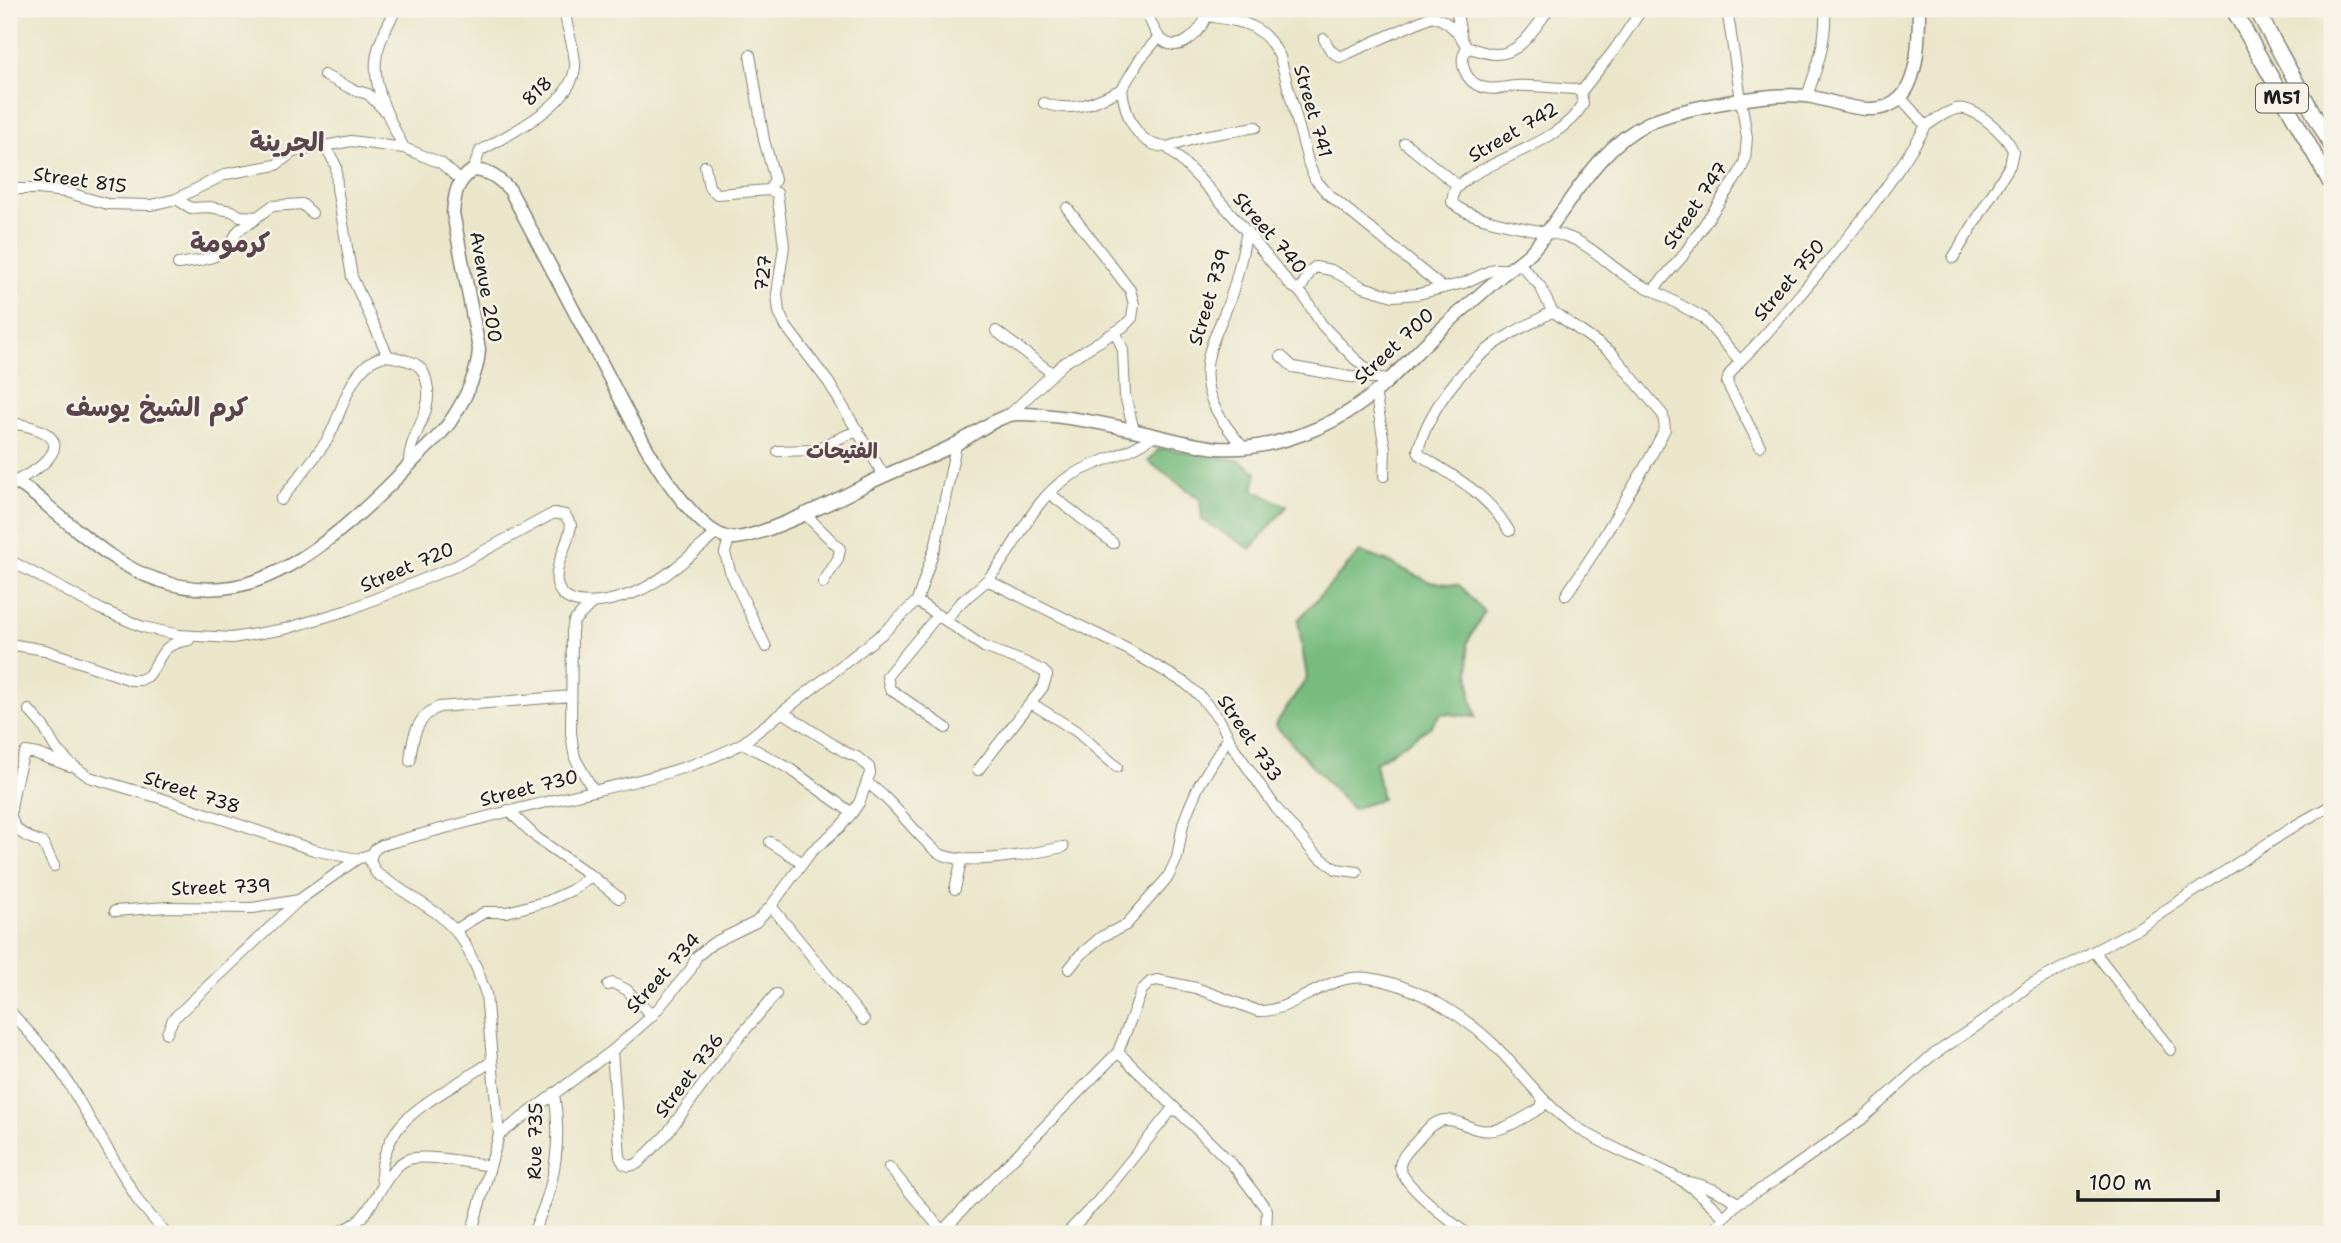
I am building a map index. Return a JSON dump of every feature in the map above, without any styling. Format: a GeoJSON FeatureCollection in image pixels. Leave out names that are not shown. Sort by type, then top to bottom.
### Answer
{"type":"FeatureCollection","features":[{"type":"Feature","properties":{"kind":"highway","name":"M51"},"geometry":{"type":"LineString","coordinates":[[2233,9],[2332,186]]}},
{"type":"Feature","properties":{"kind":"highway","name":"M51"},"geometry":{"type":"LineString","coordinates":[[2256,9],[2332,147]]}},
{"type":"Feature","properties":{"kind":"main road"},"geometry":{"type":"LineString","coordinates":[[1901,98],[1916,61],[1919,9]]}},
{"type":"Feature","properties":{"kind":"main road","name":"Street 700"},"geometry":{"type":"LineString","coordinates":[[1010,414],[1063,417],[1223,448],[1262,444],[1304,433],[1349,411],[1375,392],[1385,378],[1530,253],[1602,160],[1642,125],[1672,115],[1777,95],[1807,96],[1854,108],[1883,107],[1901,98]]}},
{"type":"Feature","properties":{"kind":"main road"},"geometry":{"type":"LineString","coordinates":[[460,180],[473,170],[486,171],[497,177],[510,190],[651,454],[695,514],[723,535],[744,537],[838,499],[956,445],[1010,414]]}},
{"type":"Feature","properties":{"kind":"main road","name":"Avenue 200"},"geometry":{"type":"LineString","coordinates":[[12,480],[92,542],[138,572],[159,581],[206,589],[228,588],[258,580],[314,551],[408,466],[448,425],[469,389],[478,363],[479,349],[453,214],[454,194],[460,180]]}},
{"type":"Feature","properties":{"kind":"main road"},"geometry":{"type":"LineString","coordinates":[[9,273],[9,300]]}},
{"type":"Feature","properties":{"kind":"street"},"geometry":{"type":"LineString","coordinates":[[396,9],[376,61],[382,96],[404,148]]}},
{"type":"Feature","properties":{"kind":"street","name":"818"},"geometry":{"type":"LineString","coordinates":[[473,170],[480,151],[535,119],[554,102],[572,79],[575,61],[565,9]]}},
{"type":"Feature","properties":{"kind":"street"},"geometry":{"type":"LineString","coordinates":[[1144,9],[1159,37],[1175,44],[1188,41],[1202,27],[1205,13]]}},
{"type":"Feature","properties":{"kind":"street"},"geometry":{"type":"LineString","coordinates":[[1456,9],[1461,36]]}},
{"type":"Feature","properties":{"kind":"street"},"geometry":{"type":"LineString","coordinates":[[1324,39],[1331,51],[1340,57],[1432,16],[1447,22],[1468,48],[1497,54],[1518,47],[1549,9]]}},
{"type":"Feature","properties":{"kind":"street","name":"Street 742"},"geometry":{"type":"LineString","coordinates":[[1546,232],[1472,215],[1452,202],[1452,195],[1458,186],[1482,170],[1561,129],[1573,119],[1583,104],[1581,92],[1615,50],[1642,9]]}},
{"type":"Feature","properties":{"kind":"street","name":"Street 747"},"geometry":{"type":"LineString","coordinates":[[1653,290],[1682,257],[1743,166],[1747,145],[1727,9]]}},
{"type":"Feature","properties":{"kind":"street"},"geometry":{"type":"LineString","coordinates":[[1807,96],[1820,57],[1825,9]]}},
{"type":"Feature","properties":{"kind":"street","name":"Street 741"},"geometry":{"type":"LineString","coordinates":[[1205,13],[1251,25],[1272,42],[1280,57],[1315,179],[1340,204],[1443,288]]}},
{"type":"Feature","properties":{"kind":"street"},"geometry":{"type":"LineString","coordinates":[[1044,103],[1055,107],[1079,107],[1090,105],[1122,89],[1134,68],[1159,37]]}},
{"type":"Feature","properties":{"kind":"street"},"geometry":{"type":"LineString","coordinates":[[1468,48],[1464,54],[1465,71],[1469,79],[1483,88],[1534,87],[1575,89],[1581,92]]}},
{"type":"Feature","properties":{"kind":"street","name":"727"},"geometry":{"type":"LineString","coordinates":[[750,55],[764,140],[775,180],[769,190],[778,193],[783,238],[777,294],[779,312],[785,325],[829,383],[884,476]]}},
{"type":"Feature","properties":{"kind":"street"},"geometry":{"type":"LineString","coordinates":[[324,75],[368,94],[389,117]]}},
{"type":"Feature","properties":{"kind":"street","name":"Street 740"},"geometry":{"type":"LineString","coordinates":[[1122,89],[1123,99],[1139,134],[1153,146],[1167,147],[1247,231],[1291,286],[1298,290],[1310,271],[1321,267],[1371,290],[1393,296],[1411,295],[1464,283],[1486,271],[1514,266]]}},
{"type":"Feature","properties":{"kind":"street"},"geometry":{"type":"LineString","coordinates":[[1901,98],[1926,126]]}},
{"type":"Feature","properties":{"kind":"street","name":"Street 750"},"geometry":{"type":"LineString","coordinates":[[1740,361],[1867,215],[1891,183],[1926,126],[1956,109],[1971,111],[2002,134],[2013,151],[2010,165],[1953,258]]}},
{"type":"Feature","properties":{"kind":"street"},"geometry":{"type":"LineString","coordinates":[[1167,147],[1203,136],[1256,127]]}},
{"type":"Feature","properties":{"kind":"street","name":"Street 815"},"geometry":{"type":"LineString","coordinates":[[9,189],[66,192],[107,204],[151,205],[176,199],[226,174],[276,164],[293,152],[351,141],[404,148],[441,163],[460,180]]}},
{"type":"Feature","properties":{"kind":"street"},"geometry":{"type":"LineString","coordinates":[[1405,143],[1458,186]]}},
{"type":"Feature","properties":{"kind":"street"},"geometry":{"type":"LineString","coordinates":[[322,146],[331,156],[338,173],[337,188],[352,276],[387,356]]}},
{"type":"Feature","properties":{"kind":"street"},"geometry":{"type":"LineString","coordinates":[[705,166],[709,187],[717,194],[769,190]]}},
{"type":"Feature","properties":{"kind":"street"},"geometry":{"type":"LineString","coordinates":[[176,199],[191,208],[209,207],[257,217]]}},
{"type":"Feature","properties":{"kind":"street"},"geometry":{"type":"LineString","coordinates":[[178,264],[211,258],[230,245],[238,232],[272,206],[302,204],[312,213]]}},
{"type":"Feature","properties":{"kind":"street"},"geometry":{"type":"LineString","coordinates":[[1010,414],[1052,373],[1081,352],[1116,333],[1132,318],[1135,304],[1130,290],[1067,208]]}},
{"type":"Feature","properties":{"kind":"street","name":"Street 739"},"geometry":{"type":"LineString","coordinates":[[1243,446],[1212,406],[1206,379],[1209,350],[1234,288],[1247,231]]}},
{"type":"Feature","properties":{"kind":"street"},"geometry":{"type":"LineString","coordinates":[[1546,232],[1569,237],[1628,279],[1702,317],[1740,361],[1729,375],[1728,385],[1760,446]]}},
{"type":"Feature","properties":{"kind":"street"},"geometry":{"type":"LineString","coordinates":[[1514,266],[1540,286],[1552,311],[1612,353],[1663,415],[1665,425],[1650,458],[1566,595]]}},
{"type":"Feature","properties":{"kind":"street"},"geometry":{"type":"LineString","coordinates":[[1298,290],[1322,325],[1354,359],[1385,378]]}},
{"type":"Feature","properties":{"kind":"street"},"geometry":{"type":"LineString","coordinates":[[1509,531],[1494,507],[1479,493],[1420,455],[1418,450],[1434,412],[1473,363],[1508,335],[1552,311]]}},
{"type":"Feature","properties":{"kind":"street"},"geometry":{"type":"LineString","coordinates":[[996,331],[1052,373]]}},
{"type":"Feature","properties":{"kind":"street"},"geometry":{"type":"LineString","coordinates":[[1116,333],[1123,350],[1125,397],[1134,430]]}},
{"type":"Feature","properties":{"kind":"street"},"geometry":{"type":"LineString","coordinates":[[281,500],[328,439],[354,381],[370,363],[382,356],[414,362],[419,366],[428,390],[423,421],[409,449],[408,466]]}},
{"type":"Feature","properties":{"kind":"street"},"geometry":{"type":"LineString","coordinates":[[1281,356],[1293,367],[1350,377],[1385,378]]}},
{"type":"Feature","properties":{"kind":"street"},"geometry":{"type":"LineString","coordinates":[[1375,392],[1385,448],[1384,476]]}},
{"type":"Feature","properties":{"kind":"street"},"geometry":{"type":"LineString","coordinates":[[9,423],[44,432],[53,441],[54,449],[44,464],[12,480]]}},
{"type":"Feature","properties":{"kind":"street"},"geometry":{"type":"LineString","coordinates":[[778,451],[814,450],[858,430]]}},
{"type":"Feature","properties":{"kind":"street"},"geometry":{"type":"LineString","coordinates":[[946,728],[890,689],[887,676],[942,618],[987,580],[1049,492],[1070,476],[1133,449],[1154,435]]}},
{"type":"Feature","properties":{"kind":"street","name":"Street 730"},"geometry":{"type":"LineString","coordinates":[[372,854],[382,845],[508,810],[684,767],[721,755],[743,743],[883,633],[917,601],[936,544],[956,445]]}},
{"type":"Feature","properties":{"kind":"street"},"geometry":{"type":"LineString","coordinates":[[1049,492],[1113,543]]}},
{"type":"Feature","properties":{"kind":"street","name":"Street 720"},"geometry":{"type":"LineString","coordinates":[[9,560],[127,621],[157,632],[210,638],[255,636],[348,610],[456,566],[554,513],[565,515],[571,525],[557,575],[560,591],[573,602],[592,602]]}},
{"type":"Feature","properties":{"kind":"street"},"geometry":{"type":"LineString","coordinates":[[804,513],[841,550],[823,583]]}},
{"type":"Feature","properties":{"kind":"street"},"geometry":{"type":"LineString","coordinates":[[593,790],[575,758],[571,696],[574,621],[592,602],[643,589],[723,535],[730,571],[766,647]]}},
{"type":"Feature","properties":{"kind":"street","name":"Street 733"},"geometry":{"type":"LineString","coordinates":[[987,580],[1127,649],[1185,683],[1219,719],[1228,738],[1276,808],[1314,853],[1336,869],[1357,872]]}},
{"type":"Feature","properties":{"kind":"street"},"geometry":{"type":"LineString","coordinates":[[917,601],[992,652],[1027,663],[1047,675],[1047,680],[1031,702],[978,769]]}},
{"type":"Feature","properties":{"kind":"street"},"geometry":{"type":"LineString","coordinates":[[9,644],[45,650],[107,673],[139,680],[148,676],[158,657],[169,646],[180,641],[210,638]]}},
{"type":"Feature","properties":{"kind":"street"},"geometry":{"type":"LineString","coordinates":[[410,761],[417,727],[426,713],[439,707],[571,696]]}},
{"type":"Feature","properties":{"kind":"street"},"geometry":{"type":"LineString","coordinates":[[1031,702],[1076,731],[1117,767]]}},
{"type":"Feature","properties":{"kind":"street","name":"Street 738"},"geometry":{"type":"LineString","coordinates":[[29,710],[43,726],[53,745],[77,769],[95,779],[314,850],[357,859]]}},
{"type":"Feature","properties":{"kind":"street"},"geometry":{"type":"LineString","coordinates":[[784,713],[865,763],[870,773],[867,783],[887,799],[934,850],[943,856],[1020,856],[1063,847]]}},
{"type":"Feature","properties":{"kind":"street"},"geometry":{"type":"LineString","coordinates":[[1069,969],[1080,955],[1101,937],[1126,925],[1172,871],[1194,796],[1228,738]]}},
{"type":"Feature","properties":{"kind":"street"},"geometry":{"type":"LineString","coordinates":[[743,743],[790,769],[852,813]]}},
{"type":"Feature","properties":{"kind":"street"},"geometry":{"type":"LineString","coordinates":[[54,866],[43,843],[26,836],[16,828],[11,819],[20,759],[26,752],[30,752],[77,769]]}},
{"type":"Feature","properties":{"kind":"street","name":"Street 734"},"geometry":{"type":"LineString","coordinates":[[499,1135],[612,1051],[652,1016],[684,978],[696,957],[713,943],[756,922],[811,852],[852,813],[867,783]]}},
{"type":"Feature","properties":{"kind":"street"},"geometry":{"type":"LineString","coordinates":[[1712,1234],[1738,1203],[1854,1125],[1930,1057],[1988,1018],[2028,986],[2138,928],[2296,825],[2332,805]]}},
{"type":"Feature","properties":{"kind":"street"},"geometry":{"type":"LineString","coordinates":[[508,810],[537,838],[619,898]]}},
{"type":"Feature","properties":{"kind":"street"},"geometry":{"type":"LineString","coordinates":[[770,842],[803,863]]}},
{"type":"Feature","properties":{"kind":"street"},"geometry":{"type":"LineString","coordinates":[[357,859],[372,854]]}},
{"type":"Feature","properties":{"kind":"street"},"geometry":{"type":"LineString","coordinates":[[372,854],[370,861],[376,873],[438,914],[455,930],[465,944],[486,994],[499,1135],[471,1234]]}},
{"type":"Feature","properties":{"kind":"street"},"geometry":{"type":"LineString","coordinates":[[955,888],[962,858]]}},
{"type":"Feature","properties":{"kind":"street","name":"Street 739"},"geometry":{"type":"LineString","coordinates":[[116,911],[167,907],[253,908],[299,900],[357,859]]}},
{"type":"Feature","properties":{"kind":"street"},"geometry":{"type":"LineString","coordinates":[[455,930],[485,912],[507,912],[548,901],[572,890],[592,876]]}},
{"type":"Feature","properties":{"kind":"street"},"geometry":{"type":"LineString","coordinates":[[167,1033],[173,1019],[299,900]]}},
{"type":"Feature","properties":{"kind":"street"},"geometry":{"type":"LineString","coordinates":[[771,906],[864,1020]]}},
{"type":"Feature","properties":{"kind":"street"},"geometry":{"type":"LineString","coordinates":[[2094,951],[2171,1050]]}},
{"type":"Feature","properties":{"kind":"street"},"geometry":{"type":"LineString","coordinates":[[888,1167],[941,1233],[1118,1052],[1142,990],[1150,982],[1157,980],[1196,988],[1267,1011],[1275,1010],[1324,986],[1345,979],[1365,978],[1401,987],[1459,1016],[1502,1053],[1543,1100],[1576,1127],[1680,1180],[1724,1217]]}},
{"type":"Feature","properties":{"kind":"street"},"geometry":{"type":"LineString","coordinates":[[608,985],[613,983],[627,990],[652,1016]]}},
{"type":"Feature","properties":{"kind":"street","name":"Street 736"},"geometry":{"type":"LineString","coordinates":[[612,1051],[619,1150],[624,1164],[637,1164],[666,1135],[722,1058],[776,994]]}},
{"type":"Feature","properties":{"kind":"street"},"geometry":{"type":"LineString","coordinates":[[9,1010],[51,1057],[139,1202],[166,1234]]}},
{"type":"Feature","properties":{"kind":"street"},"geometry":{"type":"LineString","coordinates":[[1118,1052],[1232,1164],[1267,1210],[1266,1234]]}},
{"type":"Feature","properties":{"kind":"street"},"geometry":{"type":"LineString","coordinates":[[383,1186],[380,1177],[384,1156],[402,1123],[492,1061]]}},
{"type":"Feature","properties":{"kind":"street"},"geometry":{"type":"LineString","coordinates":[[1529,1113],[1535,1099],[1533,1089]]}},
{"type":"Feature","properties":{"kind":"street","name":"Rue 735"},"geometry":{"type":"LineString","coordinates":[[535,1228],[547,1203],[555,1170],[554,1093]]}},
{"type":"Feature","properties":{"kind":"street"},"geometry":{"type":"LineString","coordinates":[[1467,1234],[1410,1184],[1402,1173],[1400,1165],[1403,1158],[1428,1129],[1441,1121],[1449,1119],[1491,1131],[1510,1126],[1541,1108],[1543,1100]]}},
{"type":"Feature","properties":{"kind":"street"},"geometry":{"type":"LineString","coordinates":[[1066,1234],[1098,1201],[1174,1108]]}},
{"type":"Feature","properties":{"kind":"street"},"geometry":{"type":"LineString","coordinates":[[333,1234],[359,1220],[401,1163],[420,1157],[490,1166]]}},
{"type":"Feature","properties":{"kind":"street"},"geometry":{"type":"LineString","coordinates":[[1680,1180],[1722,1192],[1738,1203]]}},
{"type":"Feature","properties":{"kind":"green space"},"geometry":{"type":"Polygon","coordinates":[[[1160,448],[1238,460],[1257,472],[1253,490],[1287,506],[1251,549],[1202,520],[1200,499],[1148,461],[1160,448]]]}},
{"type":"Feature","properties":{"kind":"green space"},"geometry":{"type":"Polygon","coordinates":[[[1360,552],[1430,582],[1459,585],[1484,612],[1467,643],[1471,696],[1476,717],[1441,713],[1430,727],[1375,763],[1382,799],[1352,809],[1275,725],[1307,678],[1298,620],[1360,552]]]}},
{"type":"Feature","properties":{"kind":"district","name":"الجرينة"},"geometry":{"type":"Point","coordinates":[287,141]}},
{"type":"Feature","properties":{"kind":"district","name":"كرمومة"},"geometry":{"type":"Point","coordinates":[230,242]}},
{"type":"Feature","properties":{"kind":"district","name":"كرم الشيخ يوسف"},"geometry":{"type":"Point","coordinates":[157,406]}},
{"type":"Feature","properties":{"kind":"district","name":"الفتيحات"},"geometry":{"type":"Point","coordinates":[842,451]}}]}
